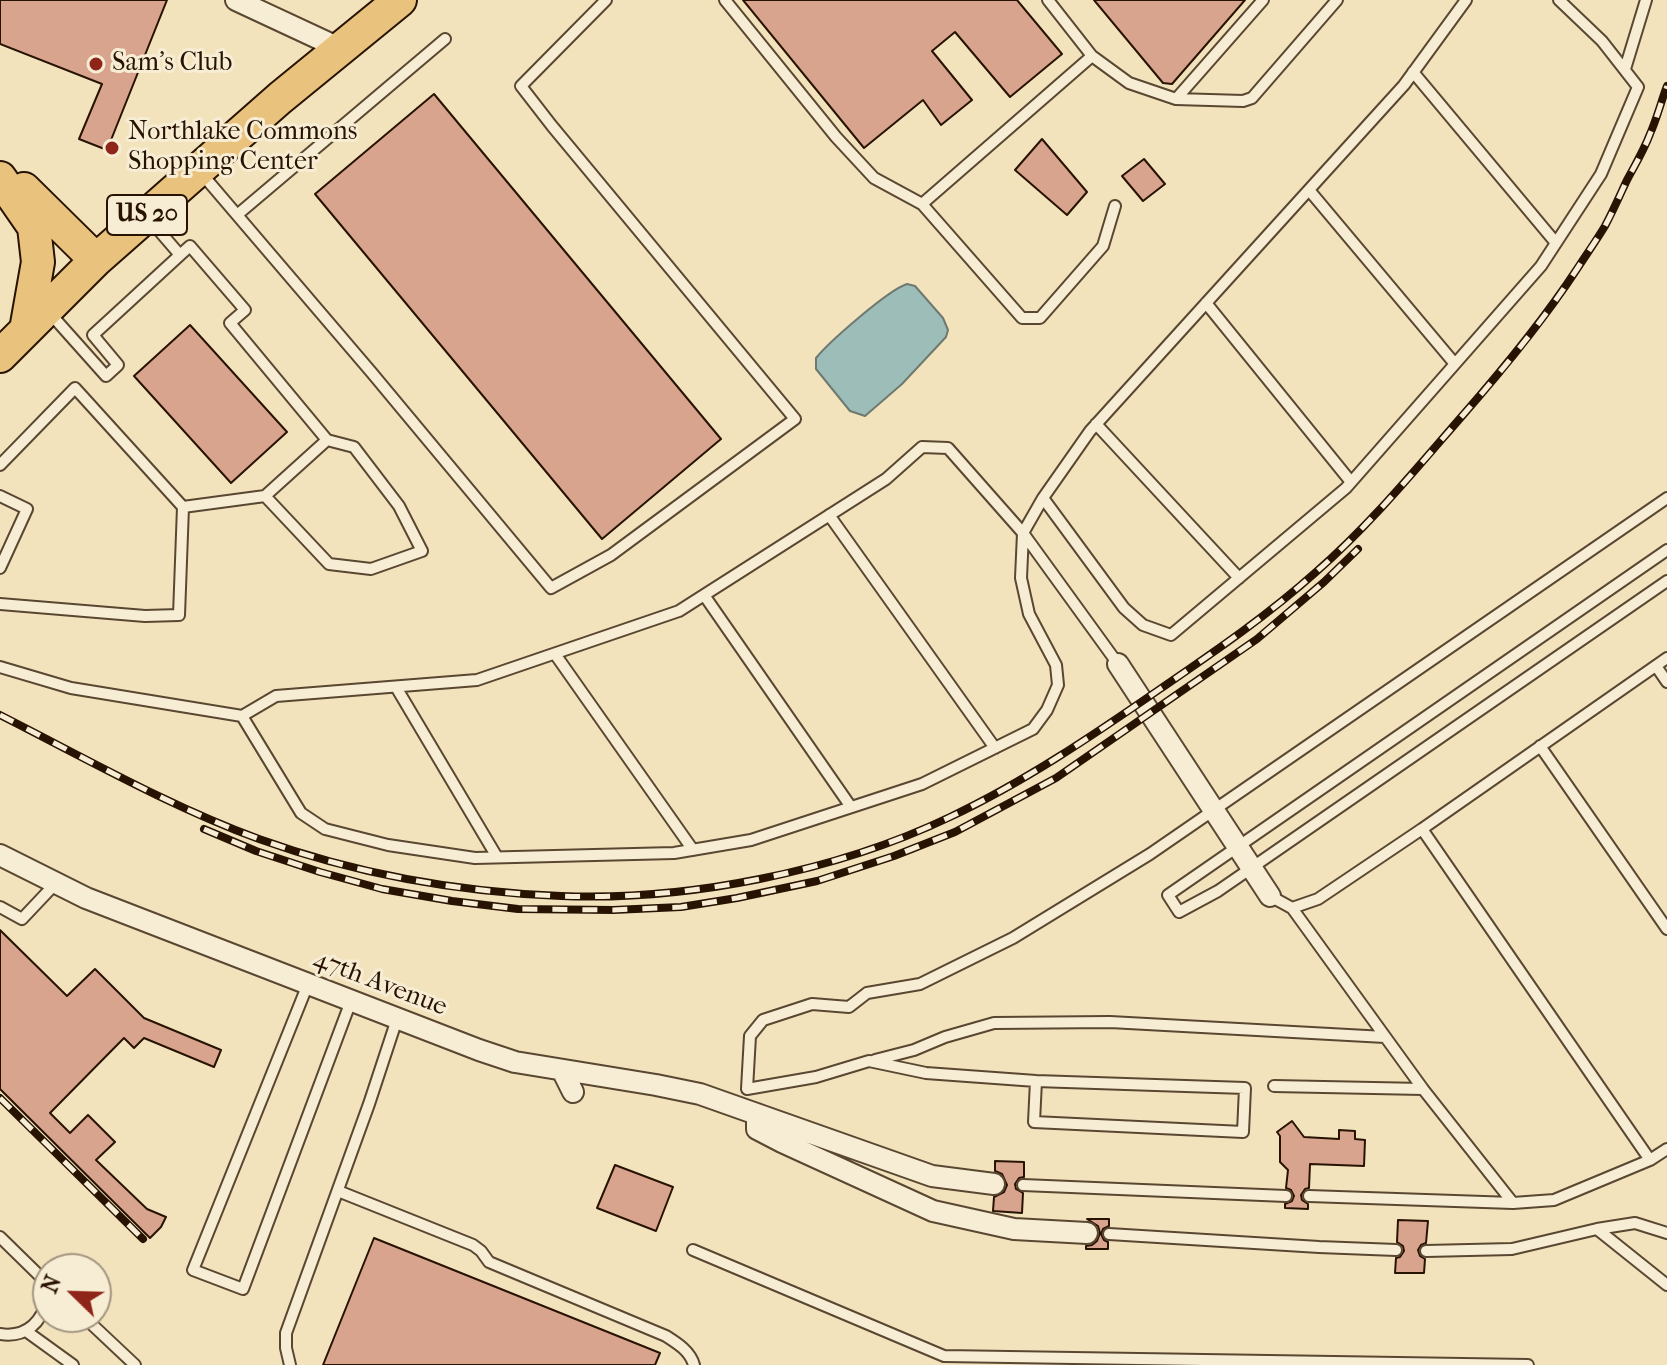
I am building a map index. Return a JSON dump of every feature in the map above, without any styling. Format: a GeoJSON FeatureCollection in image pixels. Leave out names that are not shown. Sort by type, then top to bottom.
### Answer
{"type":"FeatureCollection","features":[{"type":"Feature","properties":{"kind":"main road","name":"US 20"},"geometry":{"type":"LineString","coordinates":[[0,356],[96,260],[339,48],[400,0]]}},
{"type":"Feature","properties":{"kind":"main road"},"geometry":{"type":"LineString","coordinates":[[0,167],[96,260]]}},
{"type":"Feature","properties":{"kind":"main road"},"geometry":{"type":"LineString","coordinates":[[0,178],[34,227],[38,262],[36,320]]}},
{"type":"Feature","properties":{"kind":"street"},"geometry":{"type":"LineString","coordinates":[[236,0],[339,48]]}},
{"type":"Feature","properties":{"kind":"street"},"geometry":{"type":"LineString","coordinates":[[1118,664],[1270,896]]}},
{"type":"Feature","properties":{"kind":"street","name":"47th Avenue"},"geometry":{"type":"LineString","coordinates":[[0,855],[86,898],[515,1062],[748,1103],[932,1176],[994,1184]]}},
{"type":"Feature","properties":{"kind":"street"},"geometry":{"type":"LineString","coordinates":[[562,1070],[573,1092]]}},
{"type":"Feature","properties":{"kind":"street"},"geometry":{"type":"LineString","coordinates":[[748,1103],[757,1129],[933,1211],[1014,1229],[1087,1233]]}},
{"type":"Feature","properties":{"kind":"lane"},"geometry":{"type":"LineString","coordinates":[[198,170],[551,588],[611,555],[795,419],[521,86],[606,0]]}},
{"type":"Feature","properties":{"kind":"lane"},"geometry":{"type":"LineString","coordinates":[[725,0],[836,137],[874,178],[922,204],[1022,318],[1040,318],[1103,246],[1115,206]]}},
{"type":"Feature","properties":{"kind":"lane"},"geometry":{"type":"LineString","coordinates":[[1048,0],[1092,56],[1129,83],[1176,99],[1243,101],[1252,98],[1337,0]]}},
{"type":"Feature","properties":{"kind":"lane"},"geometry":{"type":"LineString","coordinates":[[1176,99],[1263,0]]}},
{"type":"Feature","properties":{"kind":"lane"},"geometry":{"type":"LineString","coordinates":[[242,716],[301,813],[325,829],[388,845],[475,858],[674,853],[751,840],[922,784],[1033,729],[1047,710],[1058,685],[1056,665],[1029,614],[1021,578],[1023,533],[1043,498],[1096,424],[1404,85],[1466,0]]}},
{"type":"Feature","properties":{"kind":"lane"},"geometry":{"type":"LineString","coordinates":[[1043,498],[1124,608],[1143,625],[1171,635],[1346,488],[1541,266],[1601,174],[1638,87],[1602,41],[1559,0]]}},
{"type":"Feature","properties":{"kind":"lane"},"geometry":{"type":"LineString","coordinates":[[1625,69],[1646,0]]}},
{"type":"Feature","properties":{"kind":"lane"},"geometry":{"type":"LineString","coordinates":[[237,215],[445,39]]}},
{"type":"Feature","properties":{"kind":"lane"},"geometry":{"type":"LineString","coordinates":[[922,204],[1092,56]]}},
{"type":"Feature","properties":{"kind":"lane"},"geometry":{"type":"LineString","coordinates":[[1413,72],[1556,243]]}},
{"type":"Feature","properties":{"kind":"lane"},"geometry":{"type":"LineString","coordinates":[[1309,190],[1455,364]]}},
{"type":"Feature","properties":{"kind":"lane"},"geometry":{"type":"LineString","coordinates":[[146,216],[180,255]]}},
{"type":"Feature","properties":{"kind":"lane"},"geometry":{"type":"LineString","coordinates":[[36,320],[79,347],[106,376],[118,365],[93,335],[190,246],[245,310],[230,323],[327,440],[354,447],[399,506],[422,551],[371,569],[329,564],[265,496]]}},
{"type":"Feature","properties":{"kind":"lane"},"geometry":{"type":"LineString","coordinates":[[1206,303],[1351,482]]}},
{"type":"Feature","properties":{"kind":"lane"},"geometry":{"type":"LineString","coordinates":[[0,465],[75,388],[183,507],[179,615],[145,616],[0,604]]}},
{"type":"Feature","properties":{"kind":"lane"},"geometry":{"type":"LineString","coordinates":[[1096,424],[1239,578]]}},
{"type":"Feature","properties":{"kind":"lane"},"geometry":{"type":"LineString","coordinates":[[183,507],[265,496],[327,440]]}},
{"type":"Feature","properties":{"kind":"lane"},"geometry":{"type":"LineString","coordinates":[[0,667],[71,688],[242,716],[276,696],[477,680],[679,611],[886,479],[922,447],[948,448],[1023,533],[1118,664]]}},
{"type":"Feature","properties":{"kind":"lane"},"geometry":{"type":"LineString","coordinates":[[0,496],[27,509],[0,568]]}},
{"type":"Feature","properties":{"kind":"lane"},"geometry":{"type":"LineString","coordinates":[[1385,1037],[1110,1022],[994,1023],[945,1037],[914,1050],[816,1077],[748,1103],[750,1036],[763,1020],[812,1004],[849,1007],[867,993],[920,984],[1013,938],[1150,854],[1667,498]]}},
{"type":"Feature","properties":{"kind":"lane"},"geometry":{"type":"LineString","coordinates":[[829,515],[995,748]]}},
{"type":"Feature","properties":{"kind":"lane"},"geometry":{"type":"LineString","coordinates":[[1667,550],[1168,895],[1179,912],[1218,891],[1667,581]]}},
{"type":"Feature","properties":{"kind":"lane"},"geometry":{"type":"LineString","coordinates":[[704,595],[851,807]]}},
{"type":"Feature","properties":{"kind":"lane"},"geometry":{"type":"LineString","coordinates":[[555,654],[693,850]]}},
{"type":"Feature","properties":{"kind":"lane"},"geometry":{"type":"LineString","coordinates":[[1292,908],[1318,899],[1667,658]]}},
{"type":"Feature","properties":{"kind":"lane"},"geometry":{"type":"LineString","coordinates":[[1656,666],[1667,682]]}},
{"type":"Feature","properties":{"kind":"lane"},"geometry":{"type":"LineString","coordinates":[[396,687],[497,857]]}},
{"type":"Feature","properties":{"kind":"lane"},"geometry":{"type":"LineString","coordinates":[[1540,746],[1667,929]]}},
{"type":"Feature","properties":{"kind":"lane"},"geometry":{"type":"LineString","coordinates":[[1422,829],[1650,1160]]}},
{"type":"Feature","properties":{"kind":"lane"},"geometry":{"type":"LineString","coordinates":[[0,907],[22,919],[56,883]]}},
{"type":"Feature","properties":{"kind":"lane"},"geometry":{"type":"LineString","coordinates":[[1270,896],[1292,908],[1423,1089],[1513,1203]]}},
{"type":"Feature","properties":{"kind":"lane"},"geometry":{"type":"LineString","coordinates":[[308,984],[193,1270],[243,1289],[351,1001]]}},
{"type":"Feature","properties":{"kind":"lane"},"geometry":{"type":"LineString","coordinates":[[290,1365],[286,1333],[397,1019]]}},
{"type":"Feature","properties":{"kind":"lane"},"geometry":{"type":"LineString","coordinates":[[869,1061],[926,1073],[1036,1081],[1245,1088],[1243,1132],[1034,1122],[1036,1081]]}},
{"type":"Feature","properties":{"kind":"lane"},"geometry":{"type":"LineString","coordinates":[[1274,1086],[1423,1089]]}},
{"type":"Feature","properties":{"kind":"lane"},"geometry":{"type":"LineString","coordinates":[[1309,1196],[1513,1203],[1554,1200],[1650,1160],[1667,1149]]}},
{"type":"Feature","properties":{"kind":"lane"},"geometry":{"type":"LineString","coordinates":[[1023,1185],[1286,1196]]}},
{"type":"Feature","properties":{"kind":"lane"},"geometry":{"type":"LineString","coordinates":[[338,1191],[473,1245],[489,1262],[666,1336],[681,1346],[694,1365]]}},
{"type":"Feature","properties":{"kind":"lane"},"geometry":{"type":"LineString","coordinates":[[1426,1251],[1512,1249],[1635,1223],[1667,1233]]}},
{"type":"Feature","properties":{"kind":"lane"},"geometry":{"type":"LineString","coordinates":[[1597,1229],[1667,1285]]}},
{"type":"Feature","properties":{"kind":"lane"},"geometry":{"type":"LineString","coordinates":[[1109,1234],[1396,1250]]}},
{"type":"Feature","properties":{"kind":"lane"},"geometry":{"type":"LineString","coordinates":[[0,1237],[32,1268]]}},
{"type":"Feature","properties":{"kind":"lane"},"geometry":{"type":"LineString","coordinates":[[693,1250],[944,1360],[1528,1365]]}},
{"type":"Feature","properties":{"kind":"lane"},"geometry":{"type":"LineString","coordinates":[[0,1334],[11,1336],[32,1327]]}},
{"type":"Feature","properties":{"kind":"lane"},"geometry":{"type":"LineString","coordinates":[[26,1331],[73,1365]]}},
{"type":"Feature","properties":{"kind":"lane"},"geometry":{"type":"LineString","coordinates":[[101,1333],[135,1365]]}},
{"type":"Feature","properties":{"kind":"water"},"geometry":{"type":"Polygon","coordinates":[[[907,284],[915,286],[943,318],[948,330],[946,337],[902,384],[865,416],[850,411],[816,369],[816,358],[873,306],[907,284]]]}},
{"type":"Feature","properties":{"kind":"building","name":"Sam's Club"},"geometry":{"type":"Polygon","coordinates":[[[0,0],[167,0],[107,150],[79,139],[102,84],[0,44],[0,0]]]}},
{"type":"Feature","properties":{"kind":"building"},"geometry":{"type":"Polygon","coordinates":[[[743,0],[1017,0],[1062,54],[1010,97],[955,32],[932,51],[972,100],[941,125],[923,100],[864,148],[743,0]]]}},
{"type":"Feature","properties":{"kind":"building"},"geometry":{"type":"Polygon","coordinates":[[[1094,0],[1245,0],[1172,84],[1163,83],[1094,0]]]}},
{"type":"Feature","properties":{"kind":"building"},"geometry":{"type":"Polygon","coordinates":[[[434,94],[721,439],[602,539],[315,194],[434,94]]]}},
{"type":"Feature","properties":{"kind":"building"},"geometry":{"type":"Polygon","coordinates":[[[1042,139],[1087,192],[1067,215],[1015,170],[1042,139]]]}},
{"type":"Feature","properties":{"kind":"building"},"geometry":{"type":"Polygon","coordinates":[[[1144,159],[1165,184],[1143,201],[1122,176],[1144,159]]]}},
{"type":"Feature","properties":{"kind":"building"},"geometry":{"type":"Polygon","coordinates":[[[190,325],[287,432],[231,483],[134,376],[190,325]]]}},
{"type":"Feature","properties":{"kind":"building"},"geometry":{"type":"Polygon","coordinates":[[[0,930],[67,996],[95,969],[144,1018],[221,1050],[214,1067],[144,1038],[134,1048],[124,1038],[50,1113],[70,1133],[88,1115],[115,1142],[96,1160],[147,1209],[166,1217],[150,1238],[0,1089],[0,930]]]}},
{"type":"Feature","properties":{"kind":"building"},"geometry":{"type":"Polygon","coordinates":[[[1292,1121],[1304,1137],[1339,1139],[1339,1130],[1355,1131],[1355,1139],[1365,1140],[1364,1166],[1310,1164],[1309,1188],[1301,1195],[1308,1209],[1285,1208],[1294,1196],[1286,1188],[1288,1170],[1280,1162],[1280,1136],[1277,1132],[1292,1121]]]}},
{"type":"Feature","properties":{"kind":"building"},"geometry":{"type":"Polygon","coordinates":[[[995,1161],[1024,1162],[1024,1177],[1015,1184],[1016,1189],[1023,1193],[1022,1213],[993,1211],[994,1197],[1004,1192],[1007,1185],[1002,1174],[995,1171],[995,1161]]]}},
{"type":"Feature","properties":{"kind":"building"},"geometry":{"type":"Polygon","coordinates":[[[615,1165],[673,1187],[656,1231],[597,1208],[615,1165]]]}},
{"type":"Feature","properties":{"kind":"building"},"geometry":{"type":"Polygon","coordinates":[[[1087,1219],[1109,1219],[1109,1226],[1101,1234],[1108,1242],[1108,1249],[1086,1249],[1086,1246],[1097,1241],[1100,1233],[1098,1226],[1087,1219]]]}},
{"type":"Feature","properties":{"kind":"building"},"geometry":{"type":"Polygon","coordinates":[[[1398,1220],[1428,1221],[1426,1243],[1418,1250],[1425,1259],[1424,1273],[1395,1273],[1396,1258],[1404,1251],[1397,1242],[1398,1220]]]}},
{"type":"Feature","properties":{"kind":"building"},"geometry":{"type":"Polygon","coordinates":[[[374,1238],[660,1353],[655,1365],[323,1365],[374,1238]]]}},
{"type":"Feature","properties":{"kind":"railway"},"geometry":{"type":"LineString","coordinates":[[0,715],[160,797],[259,839],[333,862],[446,885],[561,896],[659,894],[760,879],[858,853],[905,836],[1004,789],[1109,724],[1259,619],[1355,535],[1493,380],[1564,288],[1608,220],[1648,140],[1667,86]]}},
{"type":"Feature","properties":{"kind":"railway"},"geometry":{"type":"LineString","coordinates":[[204,829],[256,851],[382,889],[518,909],[681,907],[817,881],[955,832],[1056,778],[1257,639],[1358,549]]}},
{"type":"Feature","properties":{"kind":"railway"},"geometry":{"type":"LineString","coordinates":[[0,1098],[143,1239]]}},
{"type":"Feature","properties":{"kind":"place","name":"Sam's Club"},"geometry":{"type":"Point","coordinates":[96,64]}},
{"type":"Feature","properties":{"kind":"place","name":"Northlake Commons Shopping Center"},"geometry":{"type":"Point","coordinates":[112,148]}}]}
